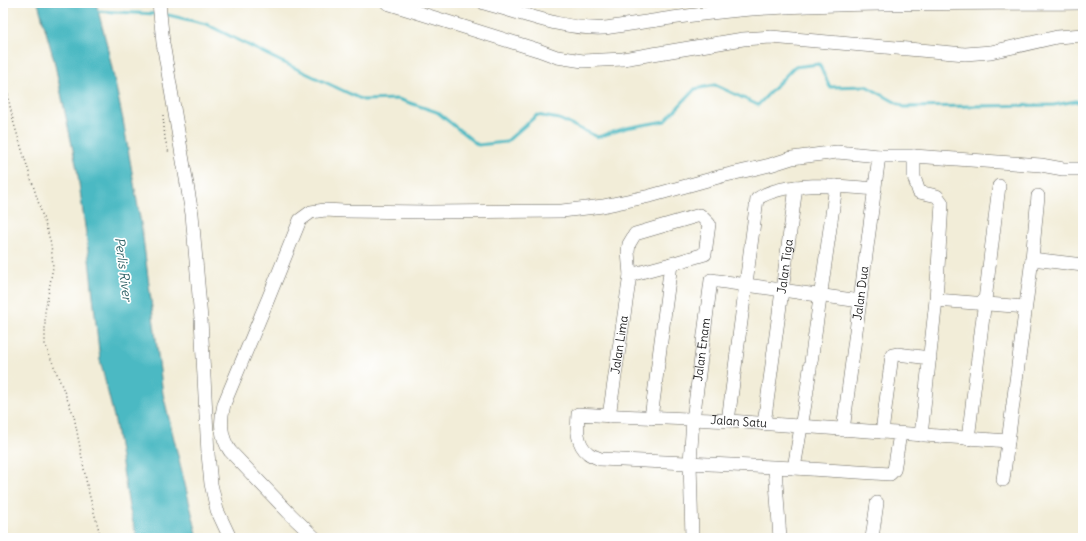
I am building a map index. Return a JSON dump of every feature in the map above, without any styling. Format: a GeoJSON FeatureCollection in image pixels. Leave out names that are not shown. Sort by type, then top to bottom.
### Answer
{"type":"FeatureCollection","features":[{"type":"Feature","properties":{"kind":"street"},"geometry":{"type":"LineString","coordinates":[[158,3],[163,43],[192,214],[211,484],[217,510],[230,538]]}},
{"type":"Feature","properties":{"kind":"street"},"geometry":{"type":"LineString","coordinates":[[387,3],[557,57],[583,61],[623,59],[743,39],[771,37],[965,54],[991,52],[1057,38],[1083,35]]}},
{"type":"Feature","properties":{"kind":"street"},"geometry":{"type":"LineString","coordinates":[[484,3],[566,25],[588,29],[714,12],[768,8],[869,5],[1083,3]]}},
{"type":"Feature","properties":{"kind":"street"},"geometry":{"type":"LineString","coordinates":[[315,538],[230,451],[224,441],[222,431],[222,412],[224,404],[300,220],[305,215],[316,211],[325,210],[562,212],[603,206],[650,196],[792,158],[837,152],[879,156],[914,156],[1041,165],[1063,169],[1083,169]]}},
{"type":"Feature","properties":{"kind":"street","name":"Jalan Dua"},"geometry":{"type":"LineString","coordinates":[[843,430],[879,156]]}},
{"type":"Feature","properties":{"kind":"street"},"geometry":{"type":"LineString","coordinates":[[914,156],[914,177],[919,192],[937,196],[942,203],[936,300],[922,435]]}},
{"type":"Feature","properties":{"kind":"street"},"geometry":{"type":"LineString","coordinates":[[728,421],[757,199],[763,195],[796,187],[836,186],[875,189]]}},
{"type":"Feature","properties":{"kind":"street"},"geometry":{"type":"LineString","coordinates":[[794,468],[836,186]]}},
{"type":"Feature","properties":{"kind":"street"},"geometry":{"type":"LineString","coordinates":[[968,438],[999,186]]}},
{"type":"Feature","properties":{"kind":"street","name":"Jalan Tiga"},"geometry":{"type":"LineString","coordinates":[[764,424],[796,187]]}},
{"type":"Feature","properties":{"kind":"street"},"geometry":{"type":"LineString","coordinates":[[1003,480],[1032,259],[1038,196]]}},
{"type":"Feature","properties":{"kind":"street"},"geometry":{"type":"LineString","coordinates":[[700,215],[709,224],[705,254],[671,264],[630,275],[628,252],[629,244],[635,234],[700,215]]}},
{"type":"Feature","properties":{"kind":"street"},"geometry":{"type":"LineString","coordinates":[[1032,259],[1083,266]]}},
{"type":"Feature","properties":{"kind":"street"},"geometry":{"type":"LineString","coordinates":[[651,418],[671,264]]}},
{"type":"Feature","properties":{"kind":"street","name":"Jalan Lima"},"geometry":{"type":"LineString","coordinates":[[609,416],[630,275]]}},
{"type":"Feature","properties":{"kind":"street","name":"Jalan Enam"},"geometry":{"type":"LineString","coordinates":[[692,538],[690,462],[693,420],[711,280],[746,284]]}},
{"type":"Feature","properties":{"kind":"street"},"geometry":{"type":"LineString","coordinates":[[746,284],[860,302]]}},
{"type":"Feature","properties":{"kind":"street"},"geometry":{"type":"LineString","coordinates":[[936,300],[1025,307]]}},
{"type":"Feature","properties":{"kind":"street"},"geometry":{"type":"LineString","coordinates":[[882,432],[892,355],[897,354],[930,358]]}},
{"type":"Feature","properties":{"kind":"street","name":"Jalan Satu"},"geometry":{"type":"LineString","coordinates":[[690,462],[600,459],[588,453],[582,445],[577,434],[578,414],[728,421],[1008,441]]}},
{"type":"Feature","properties":{"kind":"street"},"geometry":{"type":"LineString","coordinates":[[690,462],[890,474],[894,470],[900,434]]}},
{"type":"Feature","properties":{"kind":"street"},"geometry":{"type":"LineString","coordinates":[[775,468],[780,538]]}},
{"type":"Feature","properties":{"kind":"street"},"geometry":{"type":"LineString","coordinates":[[872,538],[877,503]]}},
{"type":"Feature","properties":{"kind":"path"},"geometry":{"type":"LineString","coordinates":[[3,62],[14,124],[51,244],[53,267],[45,312],[45,344],[74,416],[88,490],[101,538]]}},
{"type":"Feature","properties":{"kind":"water","name":"Perlis River"},"geometry":{"type":"Polygon","coordinates":[[[38,3],[96,3],[107,45],[123,120],[142,230],[163,394],[198,538],[137,538],[129,507],[115,421],[100,360],[87,241],[77,169],[54,60],[38,3]]]}},
{"type":"Feature","properties":{"kind":"waterway"},"geometry":{"type":"LineString","coordinates":[[94,11],[156,14]]}},
{"type":"Feature","properties":{"kind":"waterway"},"geometry":{"type":"LineString","coordinates":[[164,14],[206,24],[363,100],[398,99],[437,112],[478,145],[506,142],[537,115],[559,119],[598,137],[626,128],[665,121],[695,89],[715,85],[758,105],[794,67],[819,64],[830,87],[866,86],[904,107],[1054,105],[1076,101],[1083,104]]}}]}
